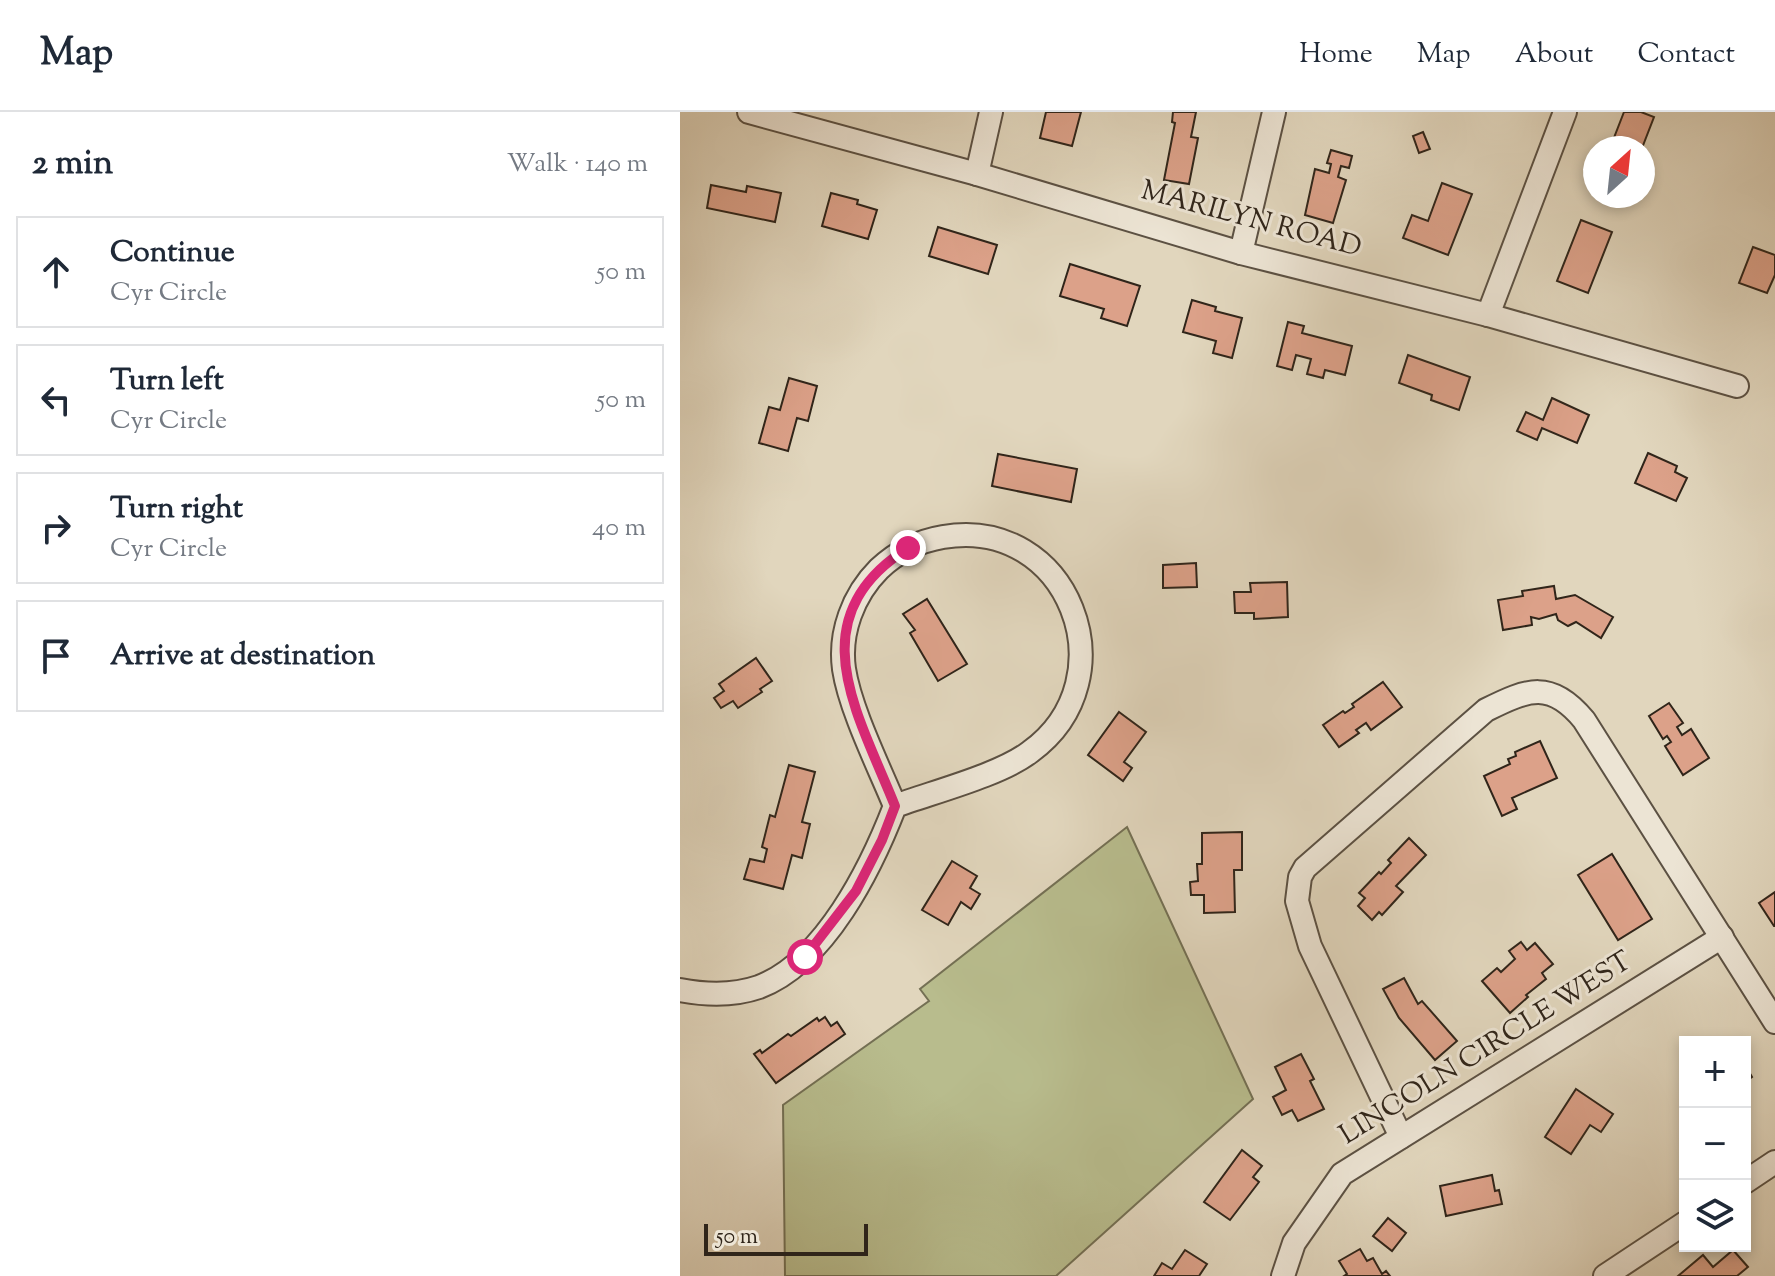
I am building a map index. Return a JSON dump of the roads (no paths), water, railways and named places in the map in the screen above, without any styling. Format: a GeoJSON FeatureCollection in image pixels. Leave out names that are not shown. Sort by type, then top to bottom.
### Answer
{"type":"FeatureCollection","features":[{"type":"Feature","properties":{"kind":"street","name":"MARILYN ROAD"},"geometry":{"type":"LineString","coordinates":[[749,112],[977,174],[1241,253],[1488,315],[1737,386]]}},
{"type":"Feature","properties":{"kind":"street"},"geometry":{"type":"LineString","coordinates":[[977,174],[991,112]]}},
{"type":"Feature","properties":{"kind":"street"},"geometry":{"type":"LineString","coordinates":[[1241,253],[1274,112]]}},
{"type":"Feature","properties":{"kind":"street"},"geometry":{"type":"LineString","coordinates":[[1488,315],[1565,112]]}},
{"type":"Feature","properties":{"kind":"street"},"geometry":{"type":"LineString","coordinates":[[680,990],[702,994],[732,993],[760,987],[805,957],[856,891],[882,840],[895,806],[849,692],[844,668],[848,620],[870,578],[908,548],[931,539],[955,535],[979,536],[1025,552],[1060,585],[1072,605],[1079,628],[1082,652],[1080,677],[1062,721],[1047,739],[1007,765],[895,806]]}},
{"type":"Feature","properties":{"kind":"street"},"geometry":{"type":"LineString","coordinates":[[1401,1137],[1310,946],[1297,901],[1300,877],[1305,868],[1486,710],[1514,696],[1534,692],[1554,694],[1569,702],[1584,720],[1775,1022]]}},
{"type":"Feature","properties":{"kind":"street","name":"LINCOLN CIRCLE WEST"},"geometry":{"type":"LineString","coordinates":[[1283,1276],[1294,1243],[1342,1174],[1722,937]]}},
{"type":"Feature","properties":{"kind":"street"},"geometry":{"type":"LineString","coordinates":[[1748,1180],[1775,1162]]}},
{"type":"Feature","properties":{"kind":"street"},"geometry":{"type":"LineString","coordinates":[[1605,1276],[1679,1227]]}}]}
